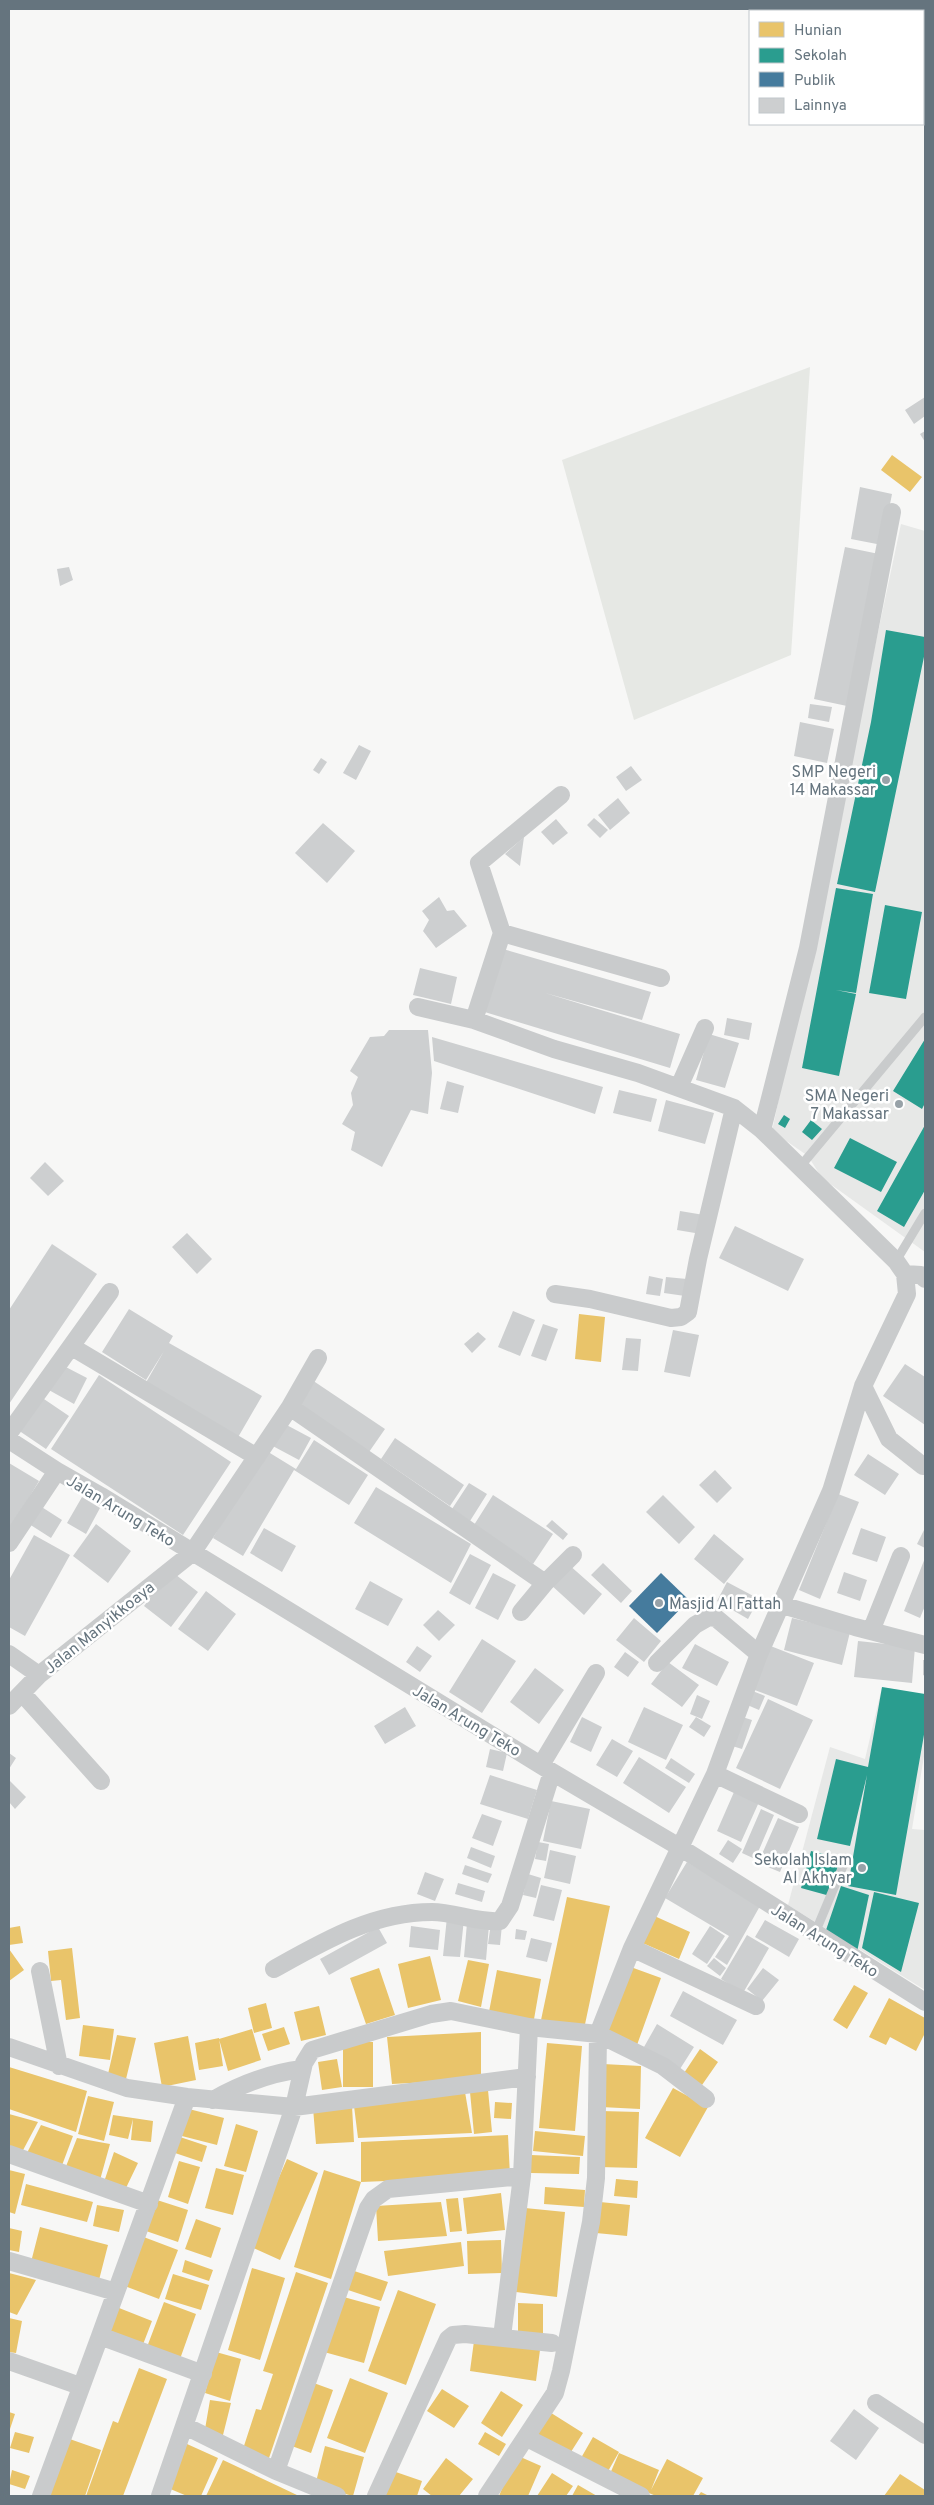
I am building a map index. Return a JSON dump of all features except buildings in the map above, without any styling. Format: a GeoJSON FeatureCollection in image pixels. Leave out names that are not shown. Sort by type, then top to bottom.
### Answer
{"type":"FeatureCollection","features":[{"type":"Feature","properties":{"kind":"street"},"geometry":{"type":"LineString","coordinates":[[762,1130],[808,948],[892,512]]}},
{"type":"Feature","properties":{"kind":"street"},"geometry":{"type":"LineString","coordinates":[[474,1020],[502,933],[479,863],[561,795]]}},
{"type":"Feature","properties":{"kind":"street"},"geometry":{"type":"LineString","coordinates":[[502,933],[661,978]]}},
{"type":"Feature","properties":{"kind":"street"},"geometry":{"type":"LineString","coordinates":[[418,1007],[474,1020],[554,1049],[679,1087],[734,1108],[762,1130],[901,1268],[921,1275],[925,1279]]}},
{"type":"Feature","properties":{"kind":"street"},"geometry":{"type":"LineString","coordinates":[[679,1087],[705,1028]]}},
{"type":"Feature","properties":{"kind":"street"},"geometry":{"type":"LineString","coordinates":[[555,1294],[590,1299],[671,1318],[686,1315],[691,1304],[698,1259],[734,1108]]}},
{"type":"Feature","properties":{"kind":"street"},"geometry":{"type":"LineString","coordinates":[[487,2496],[555,2393],[562,2371],[591,2222],[596,2178],[598,2034],[632,1948],[715,1774],[759,1654],[831,1491],[863,1386],[907,1294],[901,1268]]}},
{"type":"Feature","properties":{"kind":"street"},"geometry":{"type":"LineString","coordinates":[[9,1434],[110,1292]]}},
{"type":"Feature","properties":{"kind":"street"},"geometry":{"type":"LineString","coordinates":[[72,1347],[257,1457]]}},
{"type":"Feature","properties":{"kind":"street","name":"Jalan Manyikkoaya"},"geometry":{"type":"LineString","coordinates":[[9,1706],[39,1675],[192,1553],[290,1407],[318,1358]]}},
{"type":"Feature","properties":{"kind":"street"},"geometry":{"type":"LineString","coordinates":[[863,1386],[889,1439],[923,1466]]}},
{"type":"Feature","properties":{"kind":"street"},"geometry":{"type":"LineString","coordinates":[[290,1407],[545,1583]]}},
{"type":"Feature","properties":{"kind":"street","name":"Jalan Arung Teko"},"geometry":{"type":"LineString","coordinates":[[9,1440],[57,1472],[101,1496],[546,1769],[681,1848],[925,2002]]}},
{"type":"Feature","properties":{"kind":"street"},"geometry":{"type":"LineString","coordinates":[[9,1543],[57,1472]]}},
{"type":"Feature","properties":{"kind":"street"},"geometry":{"type":"LineString","coordinates":[[521,1612],[545,1583],[573,1555]]}},
{"type":"Feature","properties":{"kind":"street"},"geometry":{"type":"LineString","coordinates":[[871,1631],[901,1556]]}},
{"type":"Feature","properties":{"kind":"street"},"geometry":{"type":"LineString","coordinates":[[782,1605],[925,1645]]}},
{"type":"Feature","properties":{"kind":"street"},"geometry":{"type":"LineString","coordinates":[[657,1663],[695,1625],[709,1617],[716,1618],[759,1654]]}},
{"type":"Feature","properties":{"kind":"street"},"geometry":{"type":"LineString","coordinates":[[9,1654],[39,1675]]}},
{"type":"Feature","properties":{"kind":"street"},"geometry":{"type":"LineString","coordinates":[[274,1969],[338,1933],[367,1922],[401,1914],[433,1912],[500,1920],[510,1906],[546,1769],[596,1673]]}},
{"type":"Feature","properties":{"kind":"street"},"geometry":{"type":"LineString","coordinates":[[22,1693],[100,1781]]}},
{"type":"Feature","properties":{"kind":"street"},"geometry":{"type":"LineString","coordinates":[[715,1774],[799,1814]]}},
{"type":"Feature","properties":{"kind":"street"},"geometry":{"type":"LineString","coordinates":[[632,1948],[756,2006]]}},
{"type":"Feature","properties":{"kind":"street"},"geometry":{"type":"LineString","coordinates":[[40,1971],[59,2066]]}},
{"type":"Feature","properties":{"kind":"street"},"geometry":{"type":"LineString","coordinates":[[160,2496],[294,2107],[302,2069],[306,2058],[312,2050],[431,2014],[451,2011],[529,2027],[598,2034],[663,2066],[706,2098]]}},
{"type":"Feature","properties":{"kind":"street"},"geometry":{"type":"LineString","coordinates":[[502,2337],[522,2176],[529,2027]]}},
{"type":"Feature","properties":{"kind":"street"},"geometry":{"type":"LineString","coordinates":[[9,2047],[59,2066],[127,2088],[213,2100],[294,2107],[527,2078]]}},
{"type":"Feature","properties":{"kind":"street"},"geometry":{"type":"LineString","coordinates":[[213,2100],[236,2087],[255,2080],[283,2071],[302,2069]]}},
{"type":"Feature","properties":{"kind":"street"},"geometry":{"type":"LineString","coordinates":[[42,2496],[80,2386],[149,2204],[187,2097]]}},
{"type":"Feature","properties":{"kind":"street"},"geometry":{"type":"LineString","coordinates":[[9,2154],[149,2204]]}},
{"type":"Feature","properties":{"kind":"street"},"geometry":{"type":"LineString","coordinates":[[276,2471],[368,2208],[374,2199],[388,2189],[522,2176]]}},
{"type":"Feature","properties":{"kind":"street"},"geometry":{"type":"LineString","coordinates":[[9,2261],[116,2292]]}},
{"type":"Feature","properties":{"kind":"street"},"geometry":{"type":"LineString","coordinates":[[376,2496],[448,2339],[453,2335],[466,2334],[552,2343]]}},
{"type":"Feature","properties":{"kind":"street"},"geometry":{"type":"LineString","coordinates":[[100,2336],[203,2374]]}},
{"type":"Feature","properties":{"kind":"street"},"geometry":{"type":"LineString","coordinates":[[9,2361],[80,2386]]}},
{"type":"Feature","properties":{"kind":"street"},"geometry":{"type":"LineString","coordinates":[[876,2403],[925,2435]]}},
{"type":"Feature","properties":{"kind":"street"},"geometry":{"type":"LineString","coordinates":[[185,2426],[276,2471],[337,2496]]}},
{"type":"Feature","properties":{"kind":"street"},"geometry":{"type":"LineString","coordinates":[[527,2438],[641,2496]]}},
{"type":"Feature","properties":{"kind":"lane"},"geometry":{"type":"LineString","coordinates":[[799,1168],[863,1088],[925,1017]]}},
{"type":"Feature","properties":{"kind":"lane"},"geometry":{"type":"LineString","coordinates":[[901,1268],[925,1213]]}},
{"type":"Feature","properties":{"kind":"lane"},"geometry":{"type":"LineString","coordinates":[[815,1933],[846,1859]]}},
{"type":"Feature","properties":{"kind":"shaded area"},"geometry":{"type":"Polygon","coordinates":[[[810,367],[791,655],[634,720],[562,460],[810,367]]]}},
{"type":"Feature","properties":{"kind":"shaded area","name":"SMP Negeri 14 Makassar"},"geometry":{"type":"Polygon","coordinates":[[[901,524],[925,531],[925,1252],[822,1178],[808,1156],[772,1131],[901,524]]]}},
{"type":"Feature","properties":{"kind":"shaded area","name":"Sekolah Islam Al Akhyar"},"geometry":{"type":"Polygon","coordinates":[[[882,1687],[925,1695],[925,1750],[912,1829],[925,1830],[925,1990],[788,1905],[830,1747],[865,1759],[882,1687]]]}},
{"type":"Feature","properties":{"kind":"place","name":"SMP Negeri 14 Makassar"},"geometry":{"type":"Point","coordinates":[886,780]}},
{"type":"Feature","properties":{"kind":"place","name":"SMA Negeri 7 Makassar"},"geometry":{"type":"Point","coordinates":[899,1104]}},
{"type":"Feature","properties":{"kind":"place","name":"Masjid Al Fattah"},"geometry":{"type":"Point","coordinates":[659,1603]}},
{"type":"Feature","properties":{"kind":"place","name":"Sekolah Islam Al Akhyar"},"geometry":{"type":"Point","coordinates":[862,1868]}}]}
